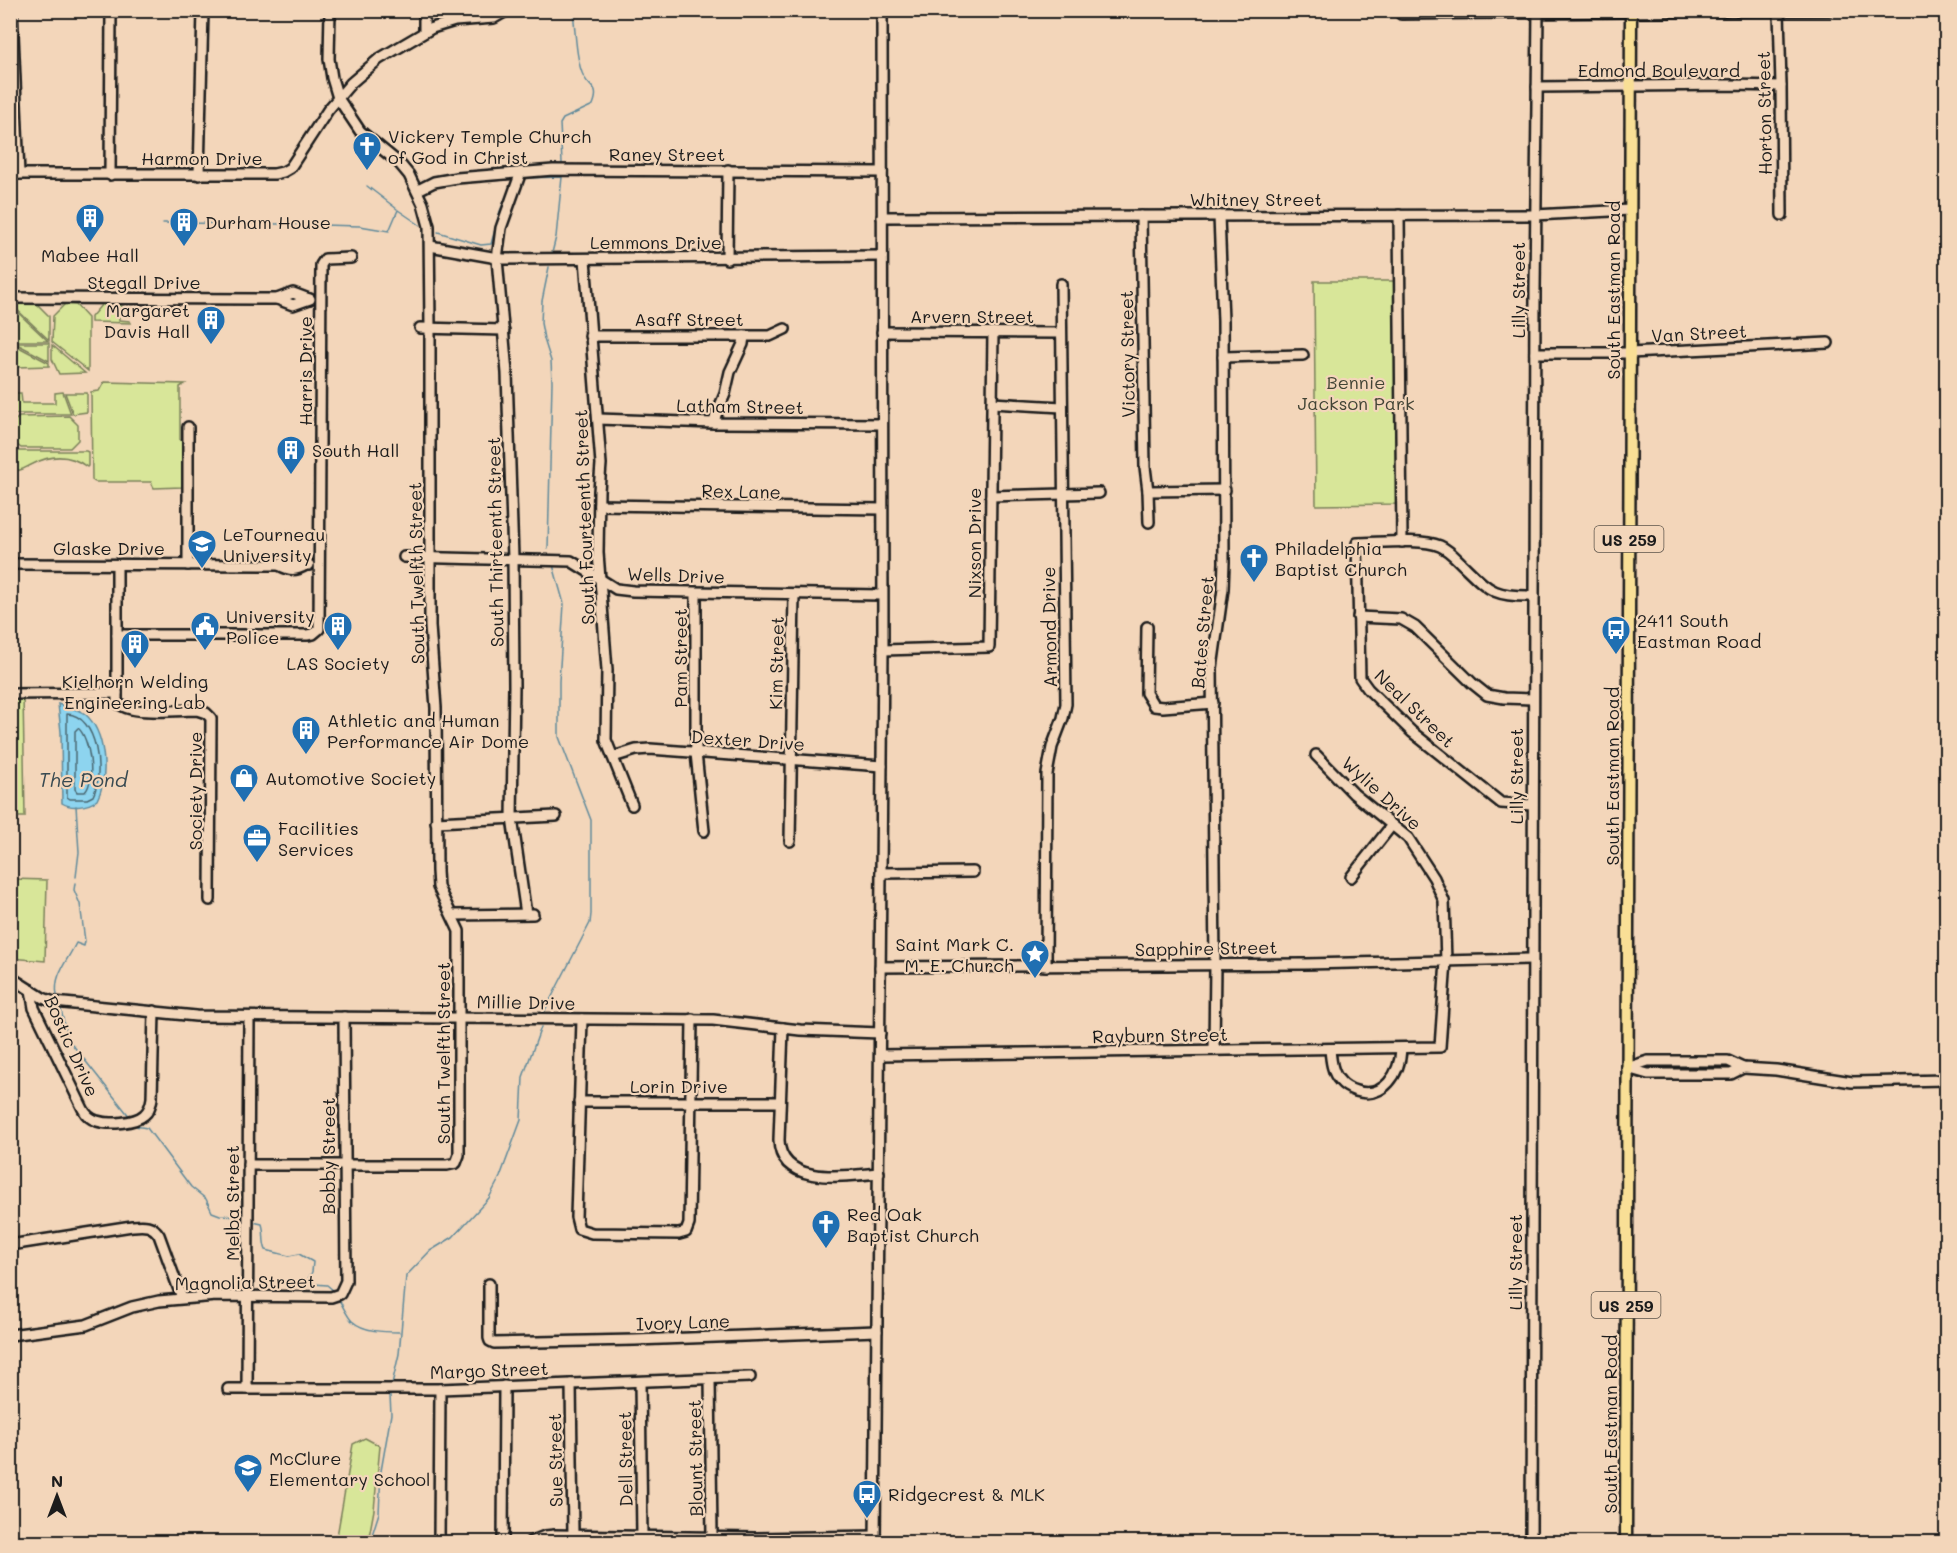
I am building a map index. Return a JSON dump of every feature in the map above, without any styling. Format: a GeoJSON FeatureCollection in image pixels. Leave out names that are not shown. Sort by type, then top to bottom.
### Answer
{"type":"FeatureCollection","features":[{"type":"Feature","properties":{"kind":"main road","name":"South Eastman Road"},"geometry":{"type":"LineString","coordinates":[[1626,1542],[1630,12]]}},
{"type":"Feature","properties":{"kind":"street"},"geometry":{"type":"LineString","coordinates":[[12,10],[15,174]]}},
{"type":"Feature","properties":{"kind":"street"},"geometry":{"type":"LineString","coordinates":[[110,175],[111,10]]}},
{"type":"Feature","properties":{"kind":"street"},"geometry":{"type":"LineString","coordinates":[[199,175],[203,10]]}},
{"type":"Feature","properties":{"kind":"street","name":"South Twelfth Street"},"geometry":{"type":"LineString","coordinates":[[330,10],[329,59],[338,98],[360,131],[399,163],[409,175],[426,214],[430,246],[430,626],[435,689],[438,887],[459,931],[459,1155],[456,1163],[447,1166],[345,1166]]}},
{"type":"Feature","properties":{"kind":"street"},"geometry":{"type":"LineString","coordinates":[[424,10],[424,32]]}},
{"type":"Feature","properties":{"kind":"street","name":"Harmon Drive"},"geometry":{"type":"LineString","coordinates":[[15,174],[199,175],[274,174],[287,171],[324,115],[373,64],[424,32],[455,21],[494,18],[508,10]]}},
{"type":"Feature","properties":{"kind":"street"},"geometry":{"type":"LineString","coordinates":[[530,1542],[550,1535],[875,1539],[883,650],[882,10]]}},
{"type":"Feature","properties":{"kind":"street"},"geometry":{"type":"LineString","coordinates":[[1401,14],[1829,10]]}},
{"type":"Feature","properties":{"kind":"street","name":"Horton Street"},"geometry":{"type":"LineString","coordinates":[[1779,11],[1782,215]]}},
{"type":"Feature","properties":{"kind":"street","name":"Lilly Street"},"geometry":{"type":"LineString","coordinates":[[1531,1542],[1532,805],[1538,12]]}},
{"type":"Feature","properties":{"kind":"street","name":"Edmond Boulevard"},"geometry":{"type":"LineString","coordinates":[[1538,87],[1730,85],[1781,87]]}},
{"type":"Feature","properties":{"kind":"street"},"geometry":{"type":"LineString","coordinates":[[727,259],[728,170]]}},
{"type":"Feature","properties":{"kind":"street","name":"Raney Street"},"geometry":{"type":"LineString","coordinates":[[417,190],[434,182],[452,178],[521,172],[728,170],[882,172]]}},
{"type":"Feature","properties":{"kind":"street","name":"South Thirteenth Street"},"geometry":{"type":"LineString","coordinates":[[452,915],[530,914],[512,818],[513,558],[504,330],[497,259],[501,228],[521,172]]}},
{"type":"Feature","properties":{"kind":"street","name":"Whitney Street"},"geometry":{"type":"LineString","coordinates":[[882,218],[1535,215],[1630,210]]}},
{"type":"Feature","properties":{"kind":"street"},"geometry":{"type":"LineString","coordinates":[[1399,215],[1402,542],[1424,542],[1438,545],[1452,554],[1488,589],[1495,592],[1508,596],[1534,596]]}},
{"type":"Feature","properties":{"kind":"street","name":"Victory Street"},"geometry":{"type":"LineString","coordinates":[[1141,216],[1149,522]]}},
{"type":"Feature","properties":{"kind":"street","name":"Bates Street"},"geometry":{"type":"LineString","coordinates":[[1214,1050],[1214,651],[1223,589],[1225,490],[1219,216]]}},
{"type":"Feature","properties":{"kind":"street","name":"Lemmons Drive"},"geometry":{"type":"LineString","coordinates":[[430,246],[497,259],[882,256]]}},
{"type":"Feature","properties":{"kind":"street","name":"Harris Drive"},"geometry":{"type":"LineString","coordinates":[[117,635],[313,634],[318,631],[320,626],[323,261],[328,258],[351,258]]}},
{"type":"Feature","properties":{"kind":"street","name":"South Fourteenth Street"},"geometry":{"type":"LineString","coordinates":[[585,259],[602,464],[598,553],[607,670],[606,740],[633,805]]}},
{"type":"Feature","properties":{"kind":"street","name":"Armond Drive"},"geometry":{"type":"LineString","coordinates":[[1046,966],[1047,774],[1052,747],[1066,704],[1061,284]]}},
{"type":"Feature","properties":{"kind":"street","name":"Stegall Drive"},"geometry":{"type":"LineString","coordinates":[[10,298],[277,299],[293,305],[309,299],[321,299]]}},
{"type":"Feature","properties":{"kind":"street"},"geometry":{"type":"LineString","coordinates":[[420,328],[504,330]]}},
{"type":"Feature","properties":{"kind":"street","name":"Asaff Street"},"geometry":{"type":"LineString","coordinates":[[590,336],[772,335],[785,329]]}},
{"type":"Feature","properties":{"kind":"street","name":"Arvern Street"},"geometry":{"type":"LineString","coordinates":[[882,332],[1061,333]]}},
{"type":"Feature","properties":{"kind":"street","name":"Nixson Drive"},"geometry":{"type":"LineString","coordinates":[[883,650],[989,647],[993,332]]}},
{"type":"Feature","properties":{"kind":"street"},"geometry":{"type":"LineString","coordinates":[[714,423],[744,336]]}},
{"type":"Feature","properties":{"kind":"street","name":"Van Street"},"geometry":{"type":"LineString","coordinates":[[1535,353],[1630,353],[1828,343]]}},
{"type":"Feature","properties":{"kind":"street"},"geometry":{"type":"LineString","coordinates":[[1223,357],[1303,355]]}},
{"type":"Feature","properties":{"kind":"street"},"geometry":{"type":"LineString","coordinates":[[992,403],[1062,407]]}},
{"type":"Feature","properties":{"kind":"street","name":"Latham Street"},"geometry":{"type":"LineString","coordinates":[[598,419],[714,423],[882,424]]}},
{"type":"Feature","properties":{"kind":"street"},"geometry":{"type":"LineString","coordinates":[[188,427],[188,565]]}},
{"type":"Feature","properties":{"kind":"street"},"geometry":{"type":"LineString","coordinates":[[1149,490],[1225,490]]}},
{"type":"Feature","properties":{"kind":"street"},"geometry":{"type":"LineString","coordinates":[[991,495],[1099,493]]}},
{"type":"Feature","properties":{"kind":"street","name":"Rex Lane"},"geometry":{"type":"LineString","coordinates":[[599,505],[882,509]]}},
{"type":"Feature","properties":{"kind":"street","name":"Neal Street"},"geometry":{"type":"LineString","coordinates":[[1402,542],[1357,543],[1360,678],[1368,689],[1413,732],[1501,803],[1532,805]]}},
{"type":"Feature","properties":{"kind":"street"},"geometry":{"type":"LineString","coordinates":[[1452,554],[1459,546]]}},
{"type":"Feature","properties":{"kind":"street","name":"Wells Drive"},"geometry":{"type":"LineString","coordinates":[[404,557],[571,561],[601,581],[616,589],[624,590],[882,595]]}},
{"type":"Feature","properties":{"kind":"street","name":"Glaske Drive"},"geometry":{"type":"LineString","coordinates":[[10,564],[279,565],[290,570],[298,570],[306,565],[320,565]]}},
{"type":"Feature","properties":{"kind":"street"},"geometry":{"type":"LineString","coordinates":[[10,694],[117,693],[117,565]]}},
{"type":"Feature","properties":{"kind":"street","name":"Pam Street"},"geometry":{"type":"LineString","coordinates":[[696,593],[696,753],[704,831]]}},
{"type":"Feature","properties":{"kind":"street","name":"Kim Street"},"geometry":{"type":"LineString","coordinates":[[790,841],[795,594]]}},
{"type":"Feature","properties":{"kind":"street"},"geometry":{"type":"LineString","coordinates":[[1358,617],[1401,619],[1415,627],[1487,695],[1533,699]]}},
{"type":"Feature","properties":{"kind":"street"},"geometry":{"type":"LineString","coordinates":[[1147,627],[1146,693],[1154,705],[1163,707],[1213,703]]}},
{"type":"Feature","properties":{"kind":"street","name":"Society Drive"},"geometry":{"type":"LineString","coordinates":[[117,693],[117,702],[125,708],[197,710],[206,712],[210,716],[212,725],[210,900]]}},
{"type":"Feature","properties":{"kind":"street","name":"Dexter Drive"},"geometry":{"type":"LineString","coordinates":[[613,757],[636,750],[882,766]]}},
{"type":"Feature","properties":{"kind":"street","name":"Wylie Drive"},"geometry":{"type":"LineString","coordinates":[[1316,755],[1354,794],[1408,838],[1434,878],[1444,901],[1446,961],[1440,1047]]}},
{"type":"Feature","properties":{"kind":"street"},"geometry":{"type":"LineString","coordinates":[[436,822],[556,816]]}},
{"type":"Feature","properties":{"kind":"street"},"geometry":{"type":"LineString","coordinates":[[1351,877],[1392,825]]}},
{"type":"Feature","properties":{"kind":"street"},"geometry":{"type":"LineString","coordinates":[[881,873],[973,872]]}},
{"type":"Feature","properties":{"kind":"street","name":"Sapphire Street"},"geometry":{"type":"LineString","coordinates":[[880,967],[1532,959]]}},
{"type":"Feature","properties":{"kind":"street","name":"Bostic Drive"},"geometry":{"type":"LineString","coordinates":[[10,977],[31,990],[34,1008],[83,1109],[91,1118],[102,1122],[134,1120],[144,1115],[150,1107],[154,1011]]}},
{"type":"Feature","properties":{"kind":"street","name":"Millie Drive"},"geometry":{"type":"LineString","coordinates":[[31,990],[54,1002],[196,1016],[692,1019],[783,1028],[880,1033]]}},
{"type":"Feature","properties":{"kind":"street","name":"Melba Street"},"geometry":{"type":"LineString","coordinates":[[247,1389],[249,1017]]}},
{"type":"Feature","properties":{"kind":"street","name":"Bobby Street"},"geometry":{"type":"LineString","coordinates":[[340,1294],[346,1281],[344,1017]]}},
{"type":"Feature","properties":{"kind":"street"},"geometry":{"type":"LineString","coordinates":[[582,1019],[576,1217],[579,1229],[592,1233],[646,1234],[679,1234],[688,1230],[692,1019]]}},
{"type":"Feature","properties":{"kind":"street"},"geometry":{"type":"LineString","coordinates":[[783,1028],[779,1148],[784,1160],[797,1169],[823,1176],[879,1173]]}},
{"type":"Feature","properties":{"kind":"street","name":"Rayburn Street"},"geometry":{"type":"LineString","coordinates":[[880,1055],[1440,1047]]}},
{"type":"Feature","properties":{"kind":"street"},"geometry":{"type":"LineString","coordinates":[[1330,1049],[1333,1069],[1340,1082],[1363,1093],[1378,1090],[1391,1080],[1399,1066],[1401,1049]]}},
{"type":"Feature","properties":{"kind":"street"},"geometry":{"type":"LineString","coordinates":[[1627,1068],[1648,1074],[1731,1074],[1743,1068],[1776,1070],[1852,1082],[1947,1080]]}},
{"type":"Feature","properties":{"kind":"street","name":"Lorin Drive"},"geometry":{"type":"LineString","coordinates":[[579,1102],[780,1102]]}},
{"type":"Feature","properties":{"kind":"street"},"geometry":{"type":"LineString","coordinates":[[248,1165],[345,1166]]}},
{"type":"Feature","properties":{"kind":"street"},"geometry":{"type":"LineString","coordinates":[[10,1245],[132,1226],[148,1226],[159,1234],[182,1298]]}},
{"type":"Feature","properties":{"kind":"street","name":"Ivory Lane"},"geometry":{"type":"LineString","coordinates":[[489,1284],[490,1341],[496,1343],[877,1331]]}},
{"type":"Feature","properties":{"kind":"street","name":"Magnolia Street"},"geometry":{"type":"LineString","coordinates":[[10,1335],[86,1325],[145,1303],[182,1298],[249,1295],[331,1297],[340,1294]]}},
{"type":"Feature","properties":{"kind":"street","name":"Margo Street"},"geometry":{"type":"LineString","coordinates":[[228,1389],[440,1389],[750,1377]]}},
{"type":"Feature","properties":{"kind":"street","name":"Blount Street"},"geometry":{"type":"LineString","coordinates":[[710,1379],[712,1537]]}},
{"type":"Feature","properties":{"kind":"street","name":"Dell Street"},"geometry":{"type":"LineString","coordinates":[[640,1382],[642,1536]]}},
{"type":"Feature","properties":{"kind":"street","name":"Sue Street"},"geometry":{"type":"LineString","coordinates":[[571,1384],[573,1535]]}},
{"type":"Feature","properties":{"kind":"street"},"geometry":{"type":"LineString","coordinates":[[503,1542],[504,1386]]}},
{"type":"Feature","properties":{"kind":"street"},"geometry":{"type":"LineString","coordinates":[[439,1542],[440,1389]]}},
{"type":"Feature","properties":{"kind":"green space","name":"Bennie Jackson Park"},"geometry":{"type":"Polygon","coordinates":[[[1314,281],[1395,281],[1397,504],[1316,505],[1314,281]]]}},
{"type":"Feature","properties":{"kind":"green space"},"geometry":{"type":"Polygon","coordinates":[[[11,304],[37,304],[49,316],[49,340],[11,304]]]}},
{"type":"Feature","properties":{"kind":"green space"},"geometry":{"type":"Polygon","coordinates":[[[65,304],[76,305],[88,318],[88,371],[52,342],[53,316],[65,304]]]}},
{"type":"Feature","properties":{"kind":"green space"},"geometry":{"type":"Polygon","coordinates":[[[102,304],[118,304],[127,309],[119,309],[119,320],[131,323],[91,322],[91,317],[102,304]]]}},
{"type":"Feature","properties":{"kind":"green space"},"geometry":{"type":"Polygon","coordinates":[[[11,306],[48,341],[11,341],[11,306]]]}},
{"type":"Feature","properties":{"kind":"green space"},"geometry":{"type":"Polygon","coordinates":[[[15,343],[49,343],[49,361],[15,343]]]}},
{"type":"Feature","properties":{"kind":"green space"},"geometry":{"type":"Polygon","coordinates":[[[13,344],[49,363],[49,366],[17,367],[17,373],[13,373],[13,344]]]}},
{"type":"Feature","properties":{"kind":"green space"},"geometry":{"type":"Polygon","coordinates":[[[52,345],[85,373],[59,374],[52,359],[52,345]]]}},
{"type":"Feature","properties":{"kind":"green space"},"geometry":{"type":"Polygon","coordinates":[[[104,382],[185,384],[180,387],[180,440],[183,441],[182,487],[154,488],[151,482],[95,482],[92,480],[91,392],[99,391],[104,382]]]}},
{"type":"Feature","properties":{"kind":"green space"},"geometry":{"type":"Polygon","coordinates":[[[63,392],[71,414],[11,414],[11,393],[21,393],[22,403],[55,403],[55,393],[63,392]]]}},
{"type":"Feature","properties":{"kind":"green space"},"geometry":{"type":"Polygon","coordinates":[[[65,393],[87,393],[87,412],[73,414],[65,393]]]}},
{"type":"Feature","properties":{"kind":"green space"},"geometry":{"type":"Polygon","coordinates":[[[69,416],[78,425],[78,440],[70,448],[21,448],[12,441],[11,424],[19,417],[69,416]]]}},
{"type":"Feature","properties":{"kind":"green space"},"geometry":{"type":"Polygon","coordinates":[[[10,451],[86,451],[88,452],[88,466],[67,458],[54,457],[20,470],[11,470],[10,451]]]}},
{"type":"Feature","properties":{"kind":"green space"},"geometry":{"type":"Polygon","coordinates":[[[10,694],[23,694],[25,817],[11,817],[10,694]]]}},
{"type":"Feature","properties":{"kind":"green space"},"geometry":{"type":"Polygon","coordinates":[[[11,879],[47,880],[45,961],[11,958],[11,879]]]}},
{"type":"Feature","properties":{"kind":"green space"},"geometry":{"type":"Polygon","coordinates":[[[365,1438],[380,1446],[374,1510],[368,1542],[336,1542],[353,1444],[365,1438]]]}},
{"type":"Feature","properties":{"kind":"water","name":"The Pond"},"geometry":{"type":"Polygon","coordinates":[[[58,704],[85,714],[92,722],[101,743],[104,767],[101,790],[97,800],[84,806],[75,807],[62,803],[61,732],[58,704]]]}},
{"type":"Feature","properties":{"kind":"waterway"},"geometry":{"type":"LineString","coordinates":[[562,163],[560,124],[563,119],[593,105],[596,95],[581,71],[573,10]]}},
{"type":"Feature","properties":{"kind":"waterway"},"geometry":{"type":"LineString","coordinates":[[524,178],[562,177],[556,237],[552,253]]}},
{"type":"Feature","properties":{"kind":"waterway"},"geometry":{"type":"LineString","coordinates":[[438,232],[481,245],[491,244],[500,211],[514,178]]}},
{"type":"Feature","properties":{"kind":"waterway"},"geometry":{"type":"LineString","coordinates":[[367,186],[397,209]]}},
{"type":"Feature","properties":{"kind":"waterway"},"geometry":{"type":"LineString","coordinates":[[163,223],[360,226],[389,231],[398,210],[420,225]]}},
{"type":"Feature","properties":{"kind":"waterway"},"geometry":{"type":"LineString","coordinates":[[548,549],[552,382],[551,361],[541,323],[542,301],[549,267]]}},
{"type":"Feature","properties":{"kind":"waterway"},"geometry":{"type":"LineString","coordinates":[[544,1012],[590,923],[591,914],[591,820],[559,737],[559,681],[564,604],[553,565]]}},
{"type":"Feature","properties":{"kind":"waterway"},"geometry":{"type":"LineString","coordinates":[[76,806],[79,852],[76,877]]}},
{"type":"Feature","properties":{"kind":"waterway"},"geometry":{"type":"LineString","coordinates":[[57,995],[57,981],[62,968],[76,943],[84,946],[85,941],[80,904],[74,890],[75,883]]}},
{"type":"Feature","properties":{"kind":"waterway"},"geometry":{"type":"LineString","coordinates":[[61,1010],[68,1039],[130,1117]]}},
{"type":"Feature","properties":{"kind":"waterway"},"geometry":{"type":"LineString","coordinates":[[392,1384],[399,1354],[406,1276],[430,1251],[453,1237],[489,1198],[500,1177],[521,1120],[523,1077],[541,1027]]}},
{"type":"Feature","properties":{"kind":"waterway"},"geometry":{"type":"LineString","coordinates":[[135,1126],[147,1128],[191,1187],[206,1199],[212,1212],[238,1216]]}},
{"type":"Feature","properties":{"kind":"waterway"},"geometry":{"type":"LineString","coordinates":[[253,1222],[262,1224],[266,1250],[289,1256],[299,1254],[313,1262],[312,1272],[308,1279],[314,1284],[327,1285],[334,1291]]}},
{"type":"Feature","properties":{"kind":"waterway"},"geometry":{"type":"LineString","coordinates":[[339,1300],[350,1319],[357,1325],[374,1331],[399,1332]]}},
{"type":"Feature","properties":{"kind":"waterway"},"geometry":{"type":"LineString","coordinates":[[373,1542],[372,1535],[379,1513],[381,1471],[391,1414],[390,1396]]}},
{"type":"Feature","properties":{"kind":"place","name":"Vickery Temple Church of God in Christ"},"geometry":{"type":"Point","coordinates":[367,172]}},
{"type":"Feature","properties":{"kind":"place","name":"Mabee Hall"},"geometry":{"type":"Point","coordinates":[90,244]}},
{"type":"Feature","properties":{"kind":"place","name":"Durham House"},"geometry":{"type":"Point","coordinates":[184,248]}},
{"type":"Feature","properties":{"kind":"place","name":"Margaret Davis Hall"},"geometry":{"type":"Point","coordinates":[211,346]}},
{"type":"Feature","properties":{"kind":"place","name":"South Hall"},"geometry":{"type":"Point","coordinates":[291,476]}},
{"type":"Feature","properties":{"kind":"place","name":"LeTourneau University"},"geometry":{"type":"Point","coordinates":[202,570]}},
{"type":"Feature","properties":{"kind":"place","name":"Philadelphia Baptist Church"},"geometry":{"type":"Point","coordinates":[1254,584]}},
{"type":"Feature","properties":{"kind":"place","name":"University Police"},"geometry":{"type":"Point","coordinates":[205,652]}},
{"type":"Feature","properties":{"kind":"place","name":"LAS Society"},"geometry":{"type":"Point","coordinates":[338,652]}},
{"type":"Feature","properties":{"kind":"place","name":"2411 South Eastman Road"},"geometry":{"type":"Point","coordinates":[1616,656]}},
{"type":"Feature","properties":{"kind":"place","name":"Kielhorn Welding Engineering Lab"},"geometry":{"type":"Point","coordinates":[135,670]}},
{"type":"Feature","properties":{"kind":"place","name":"Athletic and Human Performance Air Dome"},"geometry":{"type":"Point","coordinates":[306,756]}},
{"type":"Feature","properties":{"kind":"place","name":"Automotive Society"},"geometry":{"type":"Point","coordinates":[244,804]}},
{"type":"Feature","properties":{"kind":"place","name":"Facilities Services"},"geometry":{"type":"Point","coordinates":[257,864]}},
{"type":"Feature","properties":{"kind":"place","name":"Saint Mark C. M. E. Church"},"geometry":{"type":"Point","coordinates":[1035,980]}},
{"type":"Feature","properties":{"kind":"place","name":"Red Oak Baptist Church"},"geometry":{"type":"Point","coordinates":[826,1250]}},
{"type":"Feature","properties":{"kind":"place","name":"McClure Elementary School"},"geometry":{"type":"Point","coordinates":[248,1494]}},
{"type":"Feature","properties":{"kind":"place","name":"Ridgecrest & MLK"},"geometry":{"type":"Point","coordinates":[867,1520]}}]}
